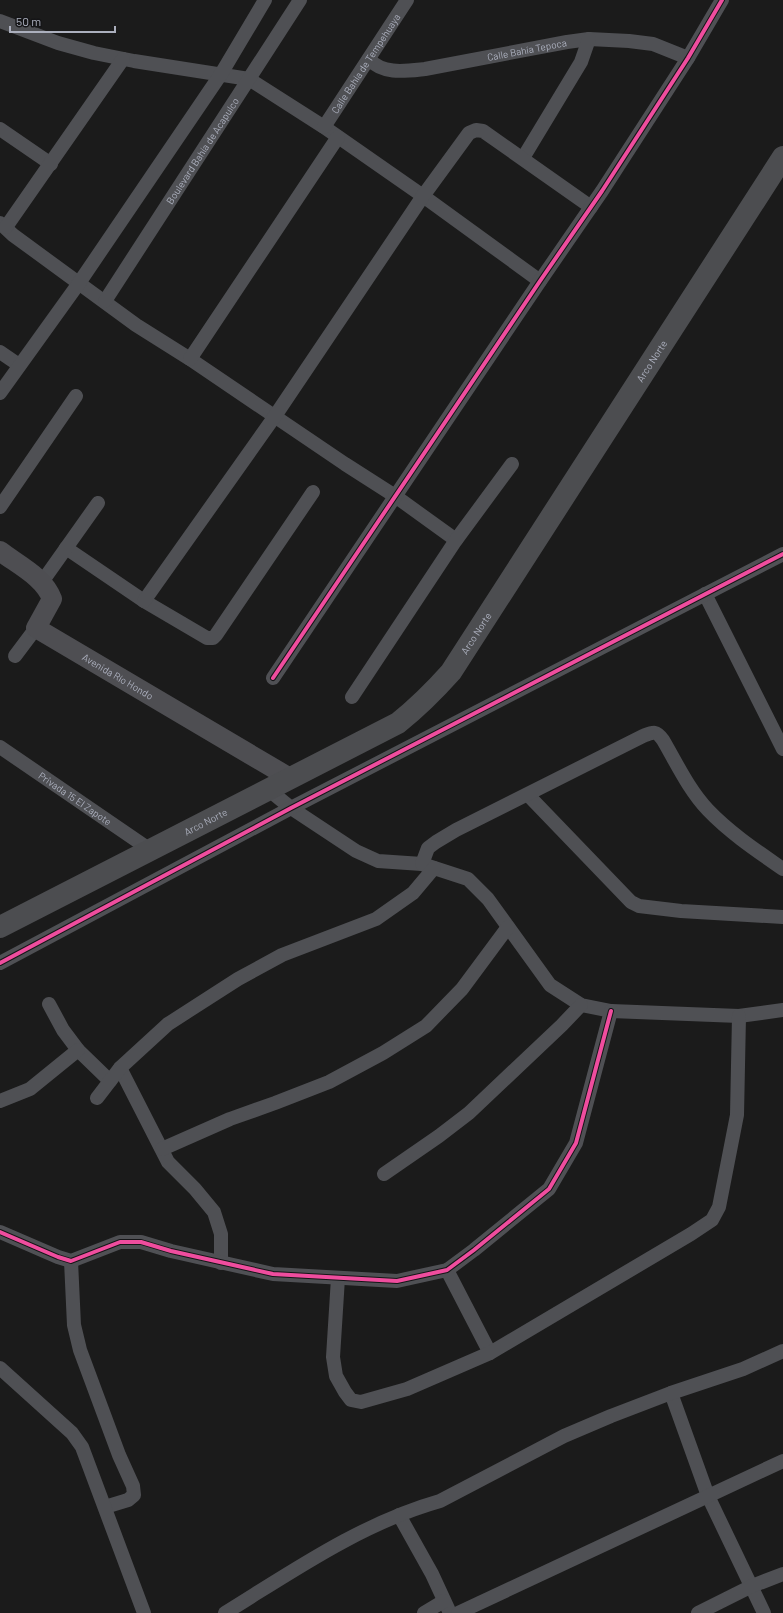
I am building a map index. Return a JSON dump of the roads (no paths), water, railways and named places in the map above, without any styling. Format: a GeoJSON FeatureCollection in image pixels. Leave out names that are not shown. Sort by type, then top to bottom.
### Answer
{"type":"FeatureCollection","features":[{"type":"Feature","properties":{"kind":"main road","name":"Arco Norte"},"geometry":{"type":"LineString","coordinates":[[0,928],[150,849],[269,790],[398,722],[415,710],[450,672],[783,157]]}},
{"type":"Feature","properties":{"kind":"main road"},"geometry":{"type":"LineString","coordinates":[[0,551],[42,582],[50,593],[52,599],[36,628]]}},
{"type":"Feature","properties":{"kind":"main road","name":"Avenida Río Hondo"},"geometry":{"type":"LineString","coordinates":[[36,628],[290,778]]}},
{"type":"Feature","properties":{"kind":"street"},"geometry":{"type":"LineString","coordinates":[[0,393],[79,283],[221,74],[265,0]]}},
{"type":"Feature","properties":{"kind":"street","name":"Boulevard Bahía de Acapulco"},"geometry":{"type":"LineString","coordinates":[[105,301],[300,0]]}},
{"type":"Feature","properties":{"kind":"street","name":"Calle Bahía de Tempehuaya"},"geometry":{"type":"LineString","coordinates":[[324,127],[406,0]]}},
{"type":"Feature","properties":{"kind":"street"},"geometry":{"type":"LineString","coordinates":[[273,678],[540,280],[591,207],[688,58],[722,0]]}},
{"type":"Feature","properties":{"kind":"street"},"geometry":{"type":"LineString","coordinates":[[0,21],[58,43],[123,58],[249,79],[324,127],[540,280]]}},
{"type":"Feature","properties":{"kind":"street"},"geometry":{"type":"LineString","coordinates":[[523,158],[581,62],[589,39]]}},
{"type":"Feature","properties":{"kind":"street","name":"Calle Bahía Tepoca"},"geometry":{"type":"LineString","coordinates":[[369,59],[373,64],[385,70],[406,71],[426,69],[589,39],[653,44],[688,58]]}},
{"type":"Feature","properties":{"kind":"street"},"geometry":{"type":"LineString","coordinates":[[123,58],[51,164],[3,225],[13,235],[136,325],[190,359],[395,496],[456,540]]}},
{"type":"Feature","properties":{"kind":"street"},"geometry":{"type":"LineString","coordinates":[[0,129],[51,164]]}},
{"type":"Feature","properties":{"kind":"street"},"geometry":{"type":"LineString","coordinates":[[144,601],[275,416],[423,196],[469,133],[476,130],[483,131],[591,207]]}},
{"type":"Feature","properties":{"kind":"street"},"geometry":{"type":"LineString","coordinates":[[190,359],[338,137]]}},
{"type":"Feature","properties":{"kind":"street"},"geometry":{"type":"LineString","coordinates":[[0,352],[19,365]]}},
{"type":"Feature","properties":{"kind":"street"},"geometry":{"type":"LineString","coordinates":[[0,507],[76,396]]}},
{"type":"Feature","properties":{"kind":"street"},"geometry":{"type":"LineString","coordinates":[[352,697],[456,540],[512,464]]}},
{"type":"Feature","properties":{"kind":"street"},"geometry":{"type":"LineString","coordinates":[[66,548],[144,601],[207,638],[213,638],[313,492]]}},
{"type":"Feature","properties":{"kind":"street"},"geometry":{"type":"LineString","coordinates":[[42,582],[98,503]]}},
{"type":"Feature","properties":{"kind":"street"},"geometry":{"type":"LineString","coordinates":[[0,964],[291,808],[783,554]]}},
{"type":"Feature","properties":{"kind":"street"},"geometry":{"type":"LineString","coordinates":[[705,594],[783,749]]}},
{"type":"Feature","properties":{"kind":"street"},"geometry":{"type":"LineString","coordinates":[[15,656],[36,628]]}},
{"type":"Feature","properties":{"kind":"street"},"geometry":{"type":"LineString","coordinates":[[97,1098],[120,1068],[168,1024],[238,979],[282,955],[376,919],[413,893],[428,866],[428,848],[436,842],[456,830],[653,732],[659,734],[690,788],[707,810],[733,834],[783,869]]}},
{"type":"Feature","properties":{"kind":"street","name":"Privada 15 El Zapote"},"geometry":{"type":"LineString","coordinates":[[0,747],[150,849]]}},
{"type":"Feature","properties":{"kind":"street"},"geometry":{"type":"LineString","coordinates":[[269,790],[291,808],[356,851],[378,861],[428,866],[468,879],[488,899],[550,985],[581,1005],[611,1011],[739,1016],[783,1010]]}},
{"type":"Feature","properties":{"kind":"street"},"geometry":{"type":"LineString","coordinates":[[528,795],[631,902],[639,906],[681,911],[783,916]]}},
{"type":"Feature","properties":{"kind":"street"},"geometry":{"type":"LineString","coordinates":[[162,1149],[230,1119],[329,1082],[383,1053],[426,1026],[462,990],[508,927]]}},
{"type":"Feature","properties":{"kind":"street"},"geometry":{"type":"LineString","coordinates":[[49,1004],[62,1030],[78,1050],[110,1081]]}},
{"type":"Feature","properties":{"kind":"street"},"geometry":{"type":"LineString","coordinates":[[384,1174],[469,1113],[562,1025],[581,1005]]}},
{"type":"Feature","properties":{"kind":"street"},"geometry":{"type":"LineString","coordinates":[[0,1232],[58,1257],[71,1261],[120,1242],[141,1242],[171,1251],[273,1274],[397,1281],[448,1270],[549,1189],[576,1143],[611,1011]]}},
{"type":"Feature","properties":{"kind":"street"},"geometry":{"type":"LineString","coordinates":[[338,1278],[333,1357],[336,1376],[344,1392],[351,1400],[361,1402],[407,1389],[490,1353],[712,1220],[719,1207],[737,1115],[739,1016]]}},
{"type":"Feature","properties":{"kind":"street"},"geometry":{"type":"LineString","coordinates":[[0,1101],[30,1089],[78,1050]]}},
{"type":"Feature","properties":{"kind":"street"},"geometry":{"type":"LineString","coordinates":[[120,1068],[168,1162],[195,1188],[214,1212],[221,1234],[221,1263]]}},
{"type":"Feature","properties":{"kind":"street"},"geometry":{"type":"LineString","coordinates":[[71,1261],[74,1325],[80,1350],[119,1455],[133,1486],[134,1495],[128,1500],[105,1507]]}},
{"type":"Feature","properties":{"kind":"street"},"geometry":{"type":"LineString","coordinates":[[448,1270],[490,1353]]}},
{"type":"Feature","properties":{"kind":"street"},"geometry":{"type":"LineString","coordinates":[[225,1613],[341,1543],[399,1515],[440,1501],[564,1436],[671,1393],[743,1369],[783,1351]]}},
{"type":"Feature","properties":{"kind":"street"},"geometry":{"type":"LineString","coordinates":[[0,1368],[72,1433],[82,1447],[144,1613]]}},
{"type":"Feature","properties":{"kind":"street"},"geometry":{"type":"LineString","coordinates":[[671,1393],[708,1496],[764,1613]]}},
{"type":"Feature","properties":{"kind":"street"},"geometry":{"type":"LineString","coordinates":[[458,1613],[783,1462]]}},
{"type":"Feature","properties":{"kind":"street"},"geometry":{"type":"LineString","coordinates":[[399,1515],[432,1574],[447,1607],[424,1613]]}},
{"type":"Feature","properties":{"kind":"street"},"geometry":{"type":"LineString","coordinates":[[698,1613],[752,1586],[783,1574]]}}]}
